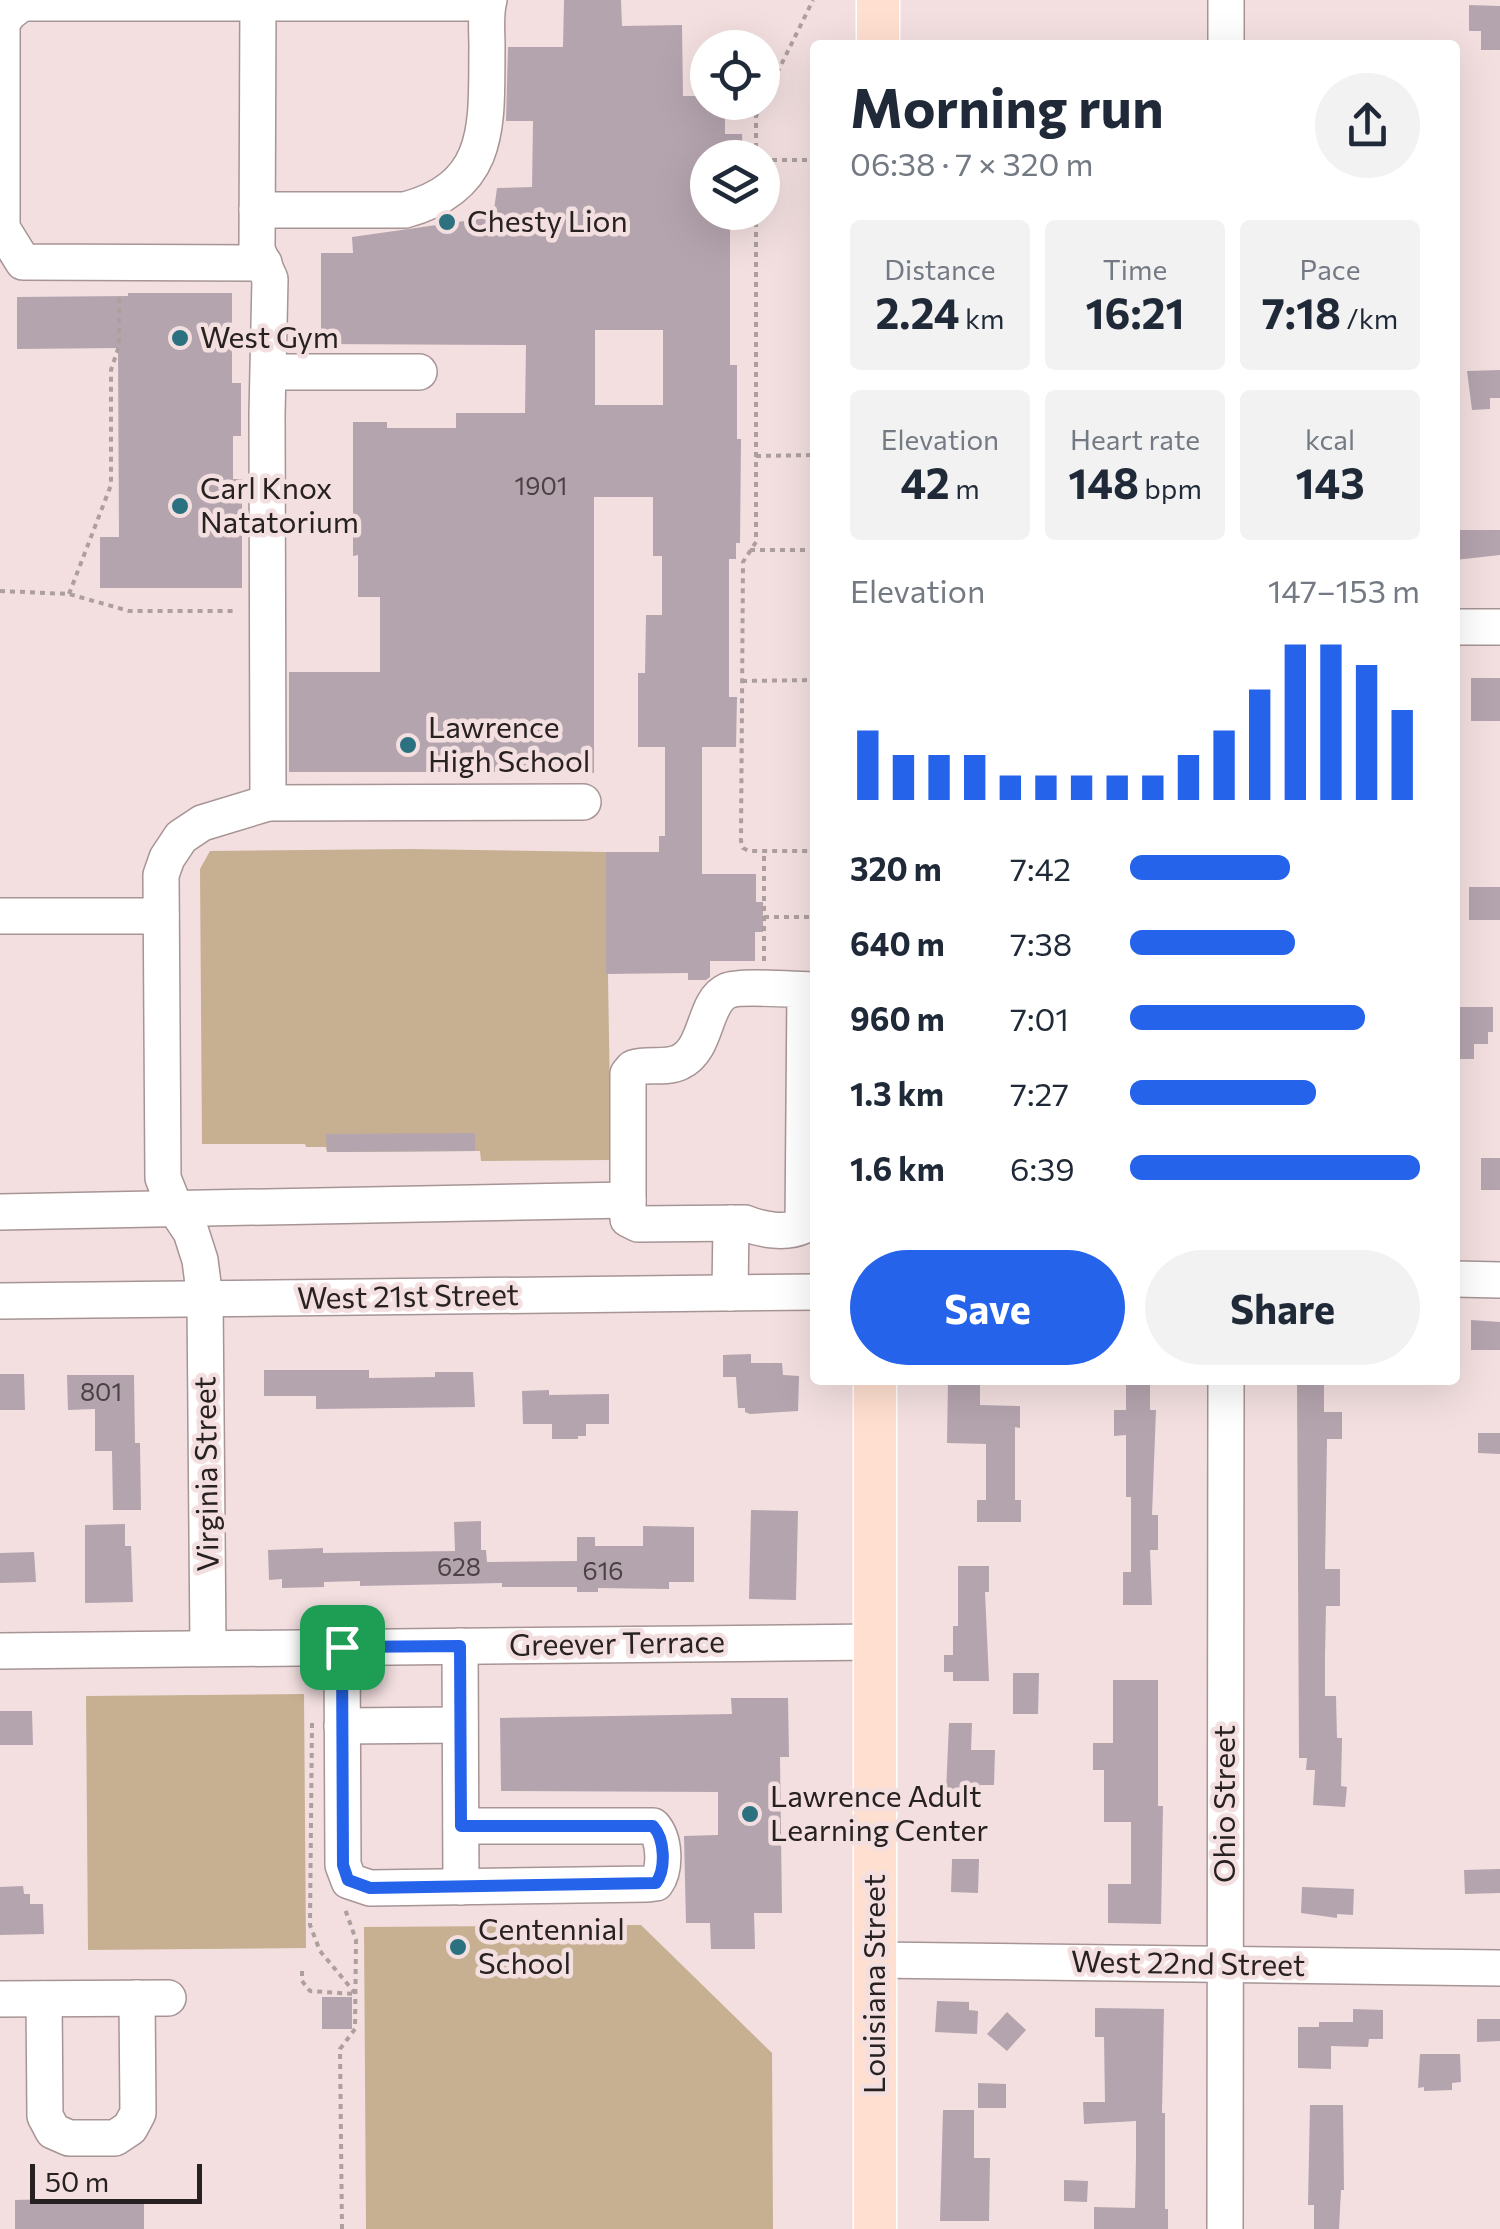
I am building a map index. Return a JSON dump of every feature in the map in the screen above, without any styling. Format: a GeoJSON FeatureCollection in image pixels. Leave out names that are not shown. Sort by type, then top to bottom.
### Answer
{"type":"FeatureCollection","features":[{"type":"Feature","properties":{"kind":"main road"},"geometry":{"type":"LineString","coordinates":[[878,0],[878,40]]}},
{"type":"Feature","properties":{"kind":"main road","name":"Louisiana Street"},"geometry":{"type":"LineString","coordinates":[[875,1385],[875,2229]]}},
{"type":"Feature","properties":{"kind":"street"},"geometry":{"type":"LineString","coordinates":[[1226,0],[1226,40]]}},
{"type":"Feature","properties":{"kind":"street"},"geometry":{"type":"LineString","coordinates":[[257,210],[405,210],[427,204],[469,174],[480,151],[486,122],[488,1],[26,2],[9,12],[2,23],[2,228],[23,262],[264,263]]}},
{"type":"Feature","properties":{"kind":"street"},"geometry":{"type":"LineString","coordinates":[[258,2],[257,250],[270,279],[268,803]]}},
{"type":"Feature","properties":{"kind":"street"},"geometry":{"type":"LineString","coordinates":[[270,372],[419,372]]}},
{"type":"Feature","properties":{"kind":"street"},"geometry":{"type":"LineString","coordinates":[[1460,627],[1500,627]]}},
{"type":"Feature","properties":{"kind":"street","name":"Virginia Street"},"geometry":{"type":"LineString","coordinates":[[208,1648],[205,1299],[200,1260],[191,1232],[163,1178],[161,875],[167,858],[181,837],[202,823],[268,803],[583,802]]}},
{"type":"Feature","properties":{"kind":"street"},"geometry":{"type":"LineString","coordinates":[[0,916],[161,916]]}},
{"type":"Feature","properties":{"kind":"street"},"geometry":{"type":"LineString","coordinates":[[755,982],[810,990],[803,1226],[760,1229],[738,1224],[638,1224],[628,1219],[628,1074],[641,1065],[677,1064],[691,1055],[718,999],[729,990],[755,982]]}},
{"type":"Feature","properties":{"kind":"street"},"geometry":{"type":"LineString","coordinates":[[0,1212],[628,1200]]}},
{"type":"Feature","properties":{"kind":"street"},"geometry":{"type":"LineString","coordinates":[[730,1293],[738,1224]]}},
{"type":"Feature","properties":{"kind":"street"},"geometry":{"type":"LineString","coordinates":[[1460,1279],[1500,1280]]}},
{"type":"Feature","properties":{"kind":"street","name":"West 21st Street"},"geometry":{"type":"LineString","coordinates":[[0,1301],[810,1292]]}},
{"type":"Feature","properties":{"kind":"street","name":"Ohio Street"},"geometry":{"type":"LineString","coordinates":[[1225,2229],[1226,1385]]}},
{"type":"Feature","properties":{"kind":"street","name":"Greever Terrace"},"geometry":{"type":"LineString","coordinates":[[0,1651],[875,1642]]}},
{"type":"Feature","properties":{"kind":"street"},"geometry":{"type":"LineString","coordinates":[[460,1646],[461,1887]]}},
{"type":"Feature","properties":{"kind":"street"},"geometry":{"type":"LineString","coordinates":[[342,1647],[343,1865],[348,1880],[370,1888],[648,1884],[656,1883],[662,1874],[661,1837],[653,1826],[461,1826]]}},
{"type":"Feature","properties":{"kind":"street"},"geometry":{"type":"LineString","coordinates":[[342,1726],[460,1725]]}},
{"type":"Feature","properties":{"kind":"street","name":"West 22nd Street"},"geometry":{"type":"LineString","coordinates":[[875,1960],[1500,1968]]}},
{"type":"Feature","properties":{"kind":"street"},"geometry":{"type":"LineString","coordinates":[[0,1999],[153,1998],[138,2113],[130,2128],[115,2138],[68,2138],[53,2130],[45,2116],[44,1999]]}},
{"type":"Feature","properties":{"kind":"path"},"geometry":{"type":"LineString","coordinates":[[758,140],[756,116],[813,0]]}},
{"type":"Feature","properties":{"kind":"path"},"geometry":{"type":"LineString","coordinates":[[780,159],[810,160]]}},
{"type":"Feature","properties":{"kind":"path"},"geometry":{"type":"LineString","coordinates":[[756,230],[756,542],[743,562],[741,841],[749,851],[810,851]]}},
{"type":"Feature","properties":{"kind":"path"},"geometry":{"type":"LineString","coordinates":[[68,594],[111,485],[111,370],[119,346],[119,262]]}},
{"type":"Feature","properties":{"kind":"path"},"geometry":{"type":"LineString","coordinates":[[756,456],[810,455]]}},
{"type":"Feature","properties":{"kind":"path"},"geometry":{"type":"LineString","coordinates":[[750,550],[810,550]]}},
{"type":"Feature","properties":{"kind":"path"},"geometry":{"type":"LineString","coordinates":[[0,591],[68,594],[129,611],[267,610]]}},
{"type":"Feature","properties":{"kind":"path"},"geometry":{"type":"LineString","coordinates":[[742,681],[810,680]]}},
{"type":"Feature","properties":{"kind":"path"},"geometry":{"type":"LineString","coordinates":[[755,982],[764,917],[764,851]]}},
{"type":"Feature","properties":{"kind":"path"},"geometry":{"type":"LineString","coordinates":[[764,917],[810,917]]}},
{"type":"Feature","properties":{"kind":"path"},"geometry":{"type":"LineString","coordinates":[[342,2229],[340,2049],[355,2029],[356,1994],[356,1940],[344,1907]]}},
{"type":"Feature","properties":{"kind":"path"},"geometry":{"type":"LineString","coordinates":[[302,1971],[302,1980],[319,1994],[356,1994]]}},
{"type":"Feature","properties":{"kind":"shaded area"},"geometry":{"type":"Polygon","coordinates":[[[210,851],[606,852],[611,1160],[481,1161],[480,1151],[327,1152],[326,1147],[305,1144],[202,1144],[200,869],[210,851]]]}},
{"type":"Feature","properties":{"kind":"shaded area"},"geometry":{"type":"Polygon","coordinates":[[[304,1694],[306,1948],[88,1950],[86,1696],[304,1694]]]}},
{"type":"Feature","properties":{"kind":"shaded area"},"geometry":{"type":"Polygon","coordinates":[[[641,1925],[772,2053],[773,2229],[366,2229],[364,1927],[641,1925]]]}},
{"type":"Feature","properties":{"kind":"building"},"geometry":{"type":"Polygon","coordinates":[[[564,0],[621,0],[622,26],[682,25],[683,96],[690,96],[690,120],[725,120],[725,134],[742,134],[742,140],[690,140],[690,230],[730,230],[730,365],[737,365],[737,439],[741,439],[740,543],[736,543],[736,559],[729,559],[729,697],[737,697],[736,747],[702,747],[702,874],[756,874],[756,902],[763,902],[763,932],[755,932],[755,961],[710,961],[710,977],[706,980],[688,980],[688,973],[606,974],[606,852],[659,852],[659,836],[665,836],[665,747],[638,747],[638,673],[645,673],[646,615],[662,615],[662,556],[653,556],[653,497],[594,497],[594,773],[576,773],[576,768],[289,772],[289,672],[380,672],[380,597],[358,597],[358,555],[353,556],[353,422],[387,422],[387,428],[456,428],[456,413],[525,413],[526,345],[321,344],[321,253],[353,253],[352,237],[493,217],[497,188],[532,187],[533,121],[506,121],[508,47],[563,47],[564,0]],[[595,330],[595,405],[663,405],[663,330],[595,330]]]}},
{"type":"Feature","properties":{"kind":"building"},"geometry":{"type":"Polygon","coordinates":[[[1469,5],[1500,6],[1500,50],[1481,50],[1481,31],[1469,31],[1469,5]]]}},
{"type":"Feature","properties":{"kind":"building"},"geometry":{"type":"Polygon","coordinates":[[[232,293],[232,383],[241,383],[241,436],[233,436],[233,479],[242,479],[242,588],[100,588],[100,537],[119,537],[118,348],[17,349],[17,297],[232,293]]]}},
{"type":"Feature","properties":{"kind":"building"},"geometry":{"type":"Polygon","coordinates":[[[1500,370],[1500,398],[1490,398],[1490,409],[1472,410],[1467,371],[1500,370]]]}},
{"type":"Feature","properties":{"kind":"building"},"geometry":{"type":"Polygon","coordinates":[[[1460,530],[1500,530],[1500,555],[1460,559],[1460,530]]]}},
{"type":"Feature","properties":{"kind":"building"},"geometry":{"type":"Polygon","coordinates":[[[1471,678],[1500,678],[1500,721],[1471,721],[1471,678]]]}},
{"type":"Feature","properties":{"kind":"building"},"geometry":{"type":"Polygon","coordinates":[[[1469,887],[1500,887],[1500,920],[1469,920],[1469,887]]]}},
{"type":"Feature","properties":{"kind":"building"},"geometry":{"type":"Polygon","coordinates":[[[1460,1007],[1493,1007],[1493,1032],[1488,1032],[1488,1044],[1474,1044],[1474,1059],[1460,1059],[1460,1007]]]}},
{"type":"Feature","properties":{"kind":"building"},"geometry":{"type":"Polygon","coordinates":[[[475,1133],[475,1151],[327,1152],[326,1134],[475,1133]]]}},
{"type":"Feature","properties":{"kind":"building"},"geometry":{"type":"Polygon","coordinates":[[[1481,1158],[1500,1158],[1500,1190],[1481,1190],[1481,1158]]]}},
{"type":"Feature","properties":{"kind":"building"},"geometry":{"type":"Polygon","coordinates":[[[1471,1320],[1500,1322],[1500,1350],[1471,1350],[1471,1320]]]}},
{"type":"Feature","properties":{"kind":"building"},"geometry":{"type":"Polygon","coordinates":[[[751,1354],[751,1363],[782,1363],[783,1375],[799,1376],[798,1411],[750,1414],[745,1408],[738,1408],[736,1377],[723,1377],[723,1355],[751,1354]]]}},
{"type":"Feature","properties":{"kind":"building"},"geometry":{"type":"Polygon","coordinates":[[[264,1370],[369,1370],[369,1378],[473,1372],[475,1407],[316,1409],[316,1396],[264,1396],[264,1370]]]}},
{"type":"Feature","properties":{"kind":"building"},"geometry":{"type":"Polygon","coordinates":[[[0,1374],[24,1374],[25,1410],[0,1410],[0,1374]]]}},
{"type":"Feature","properties":{"kind":"building"},"geometry":{"type":"Polygon","coordinates":[[[67,1375],[134,1375],[141,1510],[113,1510],[112,1451],[95,1451],[95,1409],[68,1410],[67,1375]]]}},
{"type":"Feature","properties":{"kind":"building"},"geometry":{"type":"Polygon","coordinates":[[[948,1385],[980,1385],[980,1405],[1020,1406],[1020,1428],[1015,1427],[1015,1500],[1021,1500],[1021,1522],[977,1522],[977,1500],[986,1500],[986,1444],[947,1443],[948,1385]]]}},
{"type":"Feature","properties":{"kind":"building"},"geometry":{"type":"Polygon","coordinates":[[[1126,1385],[1150,1385],[1150,1410],[1156,1410],[1152,1515],[1158,1515],[1158,1550],[1150,1550],[1152,1605],[1123,1605],[1123,1572],[1131,1572],[1131,1497],[1126,1497],[1126,1435],[1114,1436],[1114,1410],[1126,1410],[1126,1385]]]}},
{"type":"Feature","properties":{"kind":"building"},"geometry":{"type":"Polygon","coordinates":[[[1297,1385],[1324,1385],[1324,1412],[1342,1412],[1342,1439],[1327,1439],[1325,1569],[1340,1569],[1340,1606],[1326,1606],[1325,1696],[1336,1696],[1337,1738],[1342,1738],[1341,1786],[1347,1787],[1345,1807],[1313,1805],[1315,1770],[1306,1770],[1307,1758],[1299,1758],[1297,1385]]]}},
{"type":"Feature","properties":{"kind":"building"},"geometry":{"type":"Polygon","coordinates":[[[549,1390],[549,1395],[609,1394],[609,1424],[586,1424],[586,1436],[578,1439],[552,1439],[552,1424],[523,1424],[522,1391],[549,1390]]]}},
{"type":"Feature","properties":{"kind":"building"},"geometry":{"type":"Polygon","coordinates":[[[1478,1433],[1500,1433],[1500,1454],[1478,1453],[1478,1433]]]}},
{"type":"Feature","properties":{"kind":"building"},"geometry":{"type":"Polygon","coordinates":[[[751,1510],[798,1511],[796,1600],[749,1599],[751,1510]]]}},
{"type":"Feature","properties":{"kind":"building"},"geometry":{"type":"Polygon","coordinates":[[[481,1521],[481,1550],[486,1550],[487,1562],[577,1561],[577,1537],[595,1537],[595,1546],[643,1546],[643,1526],[694,1527],[694,1582],[669,1582],[669,1589],[598,1588],[598,1592],[577,1592],[577,1587],[502,1587],[502,1583],[360,1586],[360,1581],[282,1588],[282,1579],[269,1580],[268,1550],[455,1551],[454,1522],[481,1521]]]}},
{"type":"Feature","properties":{"kind":"building"},"geometry":{"type":"Polygon","coordinates":[[[125,1524],[125,1546],[131,1546],[133,1602],[85,1603],[85,1525],[125,1524]]]}},
{"type":"Feature","properties":{"kind":"building"},"geometry":{"type":"Polygon","coordinates":[[[34,1552],[36,1582],[0,1583],[0,1553],[34,1552]]]}},
{"type":"Feature","properties":{"kind":"building"},"geometry":{"type":"Polygon","coordinates":[[[958,1566],[989,1566],[989,1592],[985,1592],[989,1681],[953,1681],[953,1672],[944,1672],[944,1655],[953,1655],[953,1626],[958,1626],[958,1566]]]}},
{"type":"Feature","properties":{"kind":"building"},"geometry":{"type":"Polygon","coordinates":[[[1013,1673],[1039,1673],[1038,1714],[1013,1714],[1013,1673]]]}},
{"type":"Feature","properties":{"kind":"building"},"geometry":{"type":"Polygon","coordinates":[[[1113,1680],[1158,1680],[1158,1806],[1163,1806],[1161,1924],[1108,1923],[1108,1884],[1131,1884],[1131,1822],[1104,1822],[1104,1770],[1093,1770],[1093,1743],[1113,1743],[1113,1680]]]}},
{"type":"Feature","properties":{"kind":"building","name":"Lawrence Adult Learning Center"},"geometry":{"type":"Polygon","coordinates":[[[731,1698],[788,1698],[789,1757],[780,1757],[782,1913],[754,1913],[755,1949],[711,1949],[710,1923],[686,1923],[684,1836],[718,1835],[718,1792],[501,1791],[500,1718],[732,1714],[731,1698]]]}},
{"type":"Feature","properties":{"kind":"building"},"geometry":{"type":"Polygon","coordinates":[[[0,1711],[32,1711],[33,1745],[0,1745],[0,1711]]]}},
{"type":"Feature","properties":{"kind":"building"},"geometry":{"type":"Polygon","coordinates":[[[949,1723],[972,1723],[971,1750],[995,1750],[994,1785],[980,1785],[980,1806],[954,1806],[954,1792],[946,1792],[949,1723]]]}},
{"type":"Feature","properties":{"kind":"building"},"geometry":{"type":"Polygon","coordinates":[[[952,1859],[979,1859],[978,1893],[951,1892],[952,1859]]]}},
{"type":"Feature","properties":{"kind":"building"},"geometry":{"type":"Polygon","coordinates":[[[1500,1869],[1500,1893],[1465,1894],[1464,1870],[1500,1869]]]}},
{"type":"Feature","properties":{"kind":"building"},"geometry":{"type":"Polygon","coordinates":[[[23,1886],[24,1894],[30,1894],[30,1904],[43,1904],[44,1934],[0,1935],[0,1887],[23,1886]]]}},
{"type":"Feature","properties":{"kind":"building"},"geometry":{"type":"Polygon","coordinates":[[[1302,1887],[1354,1889],[1353,1915],[1337,1914],[1337,1918],[1301,1913],[1302,1887]]]}},
{"type":"Feature","properties":{"kind":"building"},"geometry":{"type":"Polygon","coordinates":[[[322,1997],[352,1997],[352,2029],[322,2029],[322,1997]]]}},
{"type":"Feature","properties":{"kind":"building"},"geometry":{"type":"Polygon","coordinates":[[[937,2001],[969,2002],[969,2010],[978,2011],[977,2034],[935,2032],[937,2001]]]}},
{"type":"Feature","properties":{"kind":"building"},"geometry":{"type":"Polygon","coordinates":[[[1095,2008],[1164,2009],[1162,2113],[1168,2229],[1094,2229],[1094,2207],[1135,2208],[1136,2158],[1136,2121],[1084,2124],[1083,2102],[1105,2102],[1104,2037],[1095,2037],[1095,2008]]]}},
{"type":"Feature","properties":{"kind":"building"},"geometry":{"type":"Polygon","coordinates":[[[1353,2009],[1383,2010],[1383,2039],[1369,2039],[1368,2047],[1331,2046],[1331,2069],[1298,2068],[1298,2027],[1319,2027],[1319,2022],[1353,2022],[1353,2009]]]}},
{"type":"Feature","properties":{"kind":"building"},"geometry":{"type":"Polygon","coordinates":[[[1007,2012],[1026,2030],[1007,2051],[987,2034],[1007,2012]]]}},
{"type":"Feature","properties":{"kind":"building"},"geometry":{"type":"Polygon","coordinates":[[[1477,2019],[1500,2019],[1500,2041],[1477,2042],[1477,2019]]]}},
{"type":"Feature","properties":{"kind":"building"},"geometry":{"type":"Polygon","coordinates":[[[1420,2054],[1460,2054],[1461,2082],[1452,2083],[1452,2090],[1418,2088],[1420,2054]]]}},
{"type":"Feature","properties":{"kind":"building"},"geometry":{"type":"Polygon","coordinates":[[[978,2083],[1006,2084],[1006,2108],[978,2108],[978,2083]]]}},
{"type":"Feature","properties":{"kind":"building"},"geometry":{"type":"Polygon","coordinates":[[[1310,2105],[1343,2105],[1344,2190],[1339,2229],[1314,2229],[1314,2205],[1308,2205],[1310,2105]]]}},
{"type":"Feature","properties":{"kind":"building"},"geometry":{"type":"Polygon","coordinates":[[[943,2110],[974,2110],[974,2158],[990,2158],[989,2221],[940,2221],[943,2110]]]}},
{"type":"Feature","properties":{"kind":"building"},"geometry":{"type":"Polygon","coordinates":[[[1064,2180],[1088,2181],[1087,2202],[1064,2201],[1064,2180]]]}},
{"type":"Feature","properties":{"kind":"building"},"geometry":{"type":"Polygon","coordinates":[[[15,2200],[144,2200],[144,2229],[15,2229],[15,2200]]]}},
{"type":"Feature","properties":{"kind":"place","name":"Chesty Lion"},"geometry":{"type":"Point","coordinates":[447,222]}},
{"type":"Feature","properties":{"kind":"place","name":"West Gym"},"geometry":{"type":"Point","coordinates":[180,338]}},
{"type":"Feature","properties":{"kind":"place","name":"Carl Knox Natatorium"},"geometry":{"type":"Point","coordinates":[180,506]}},
{"type":"Feature","properties":{"kind":"place","name":"Lawrence High School"},"geometry":{"type":"Point","coordinates":[408,745]}},
{"type":"Feature","properties":{"kind":"place","name":"Lawrence Adult Learning Center"},"geometry":{"type":"Point","coordinates":[750,1814]}},
{"type":"Feature","properties":{"kind":"place","name":"Centennial School"},"geometry":{"type":"Point","coordinates":[458,1947]}},
{"type":"Feature","properties":{"kind":"route"},"geometry":{"type":"LineString","coordinates":[[460,1646],[461,1826],[646,1824],[653,1826],[661,1837],[660,1879],[648,1884],[370,1888],[348,1880],[343,1865],[342,1647],[460,1646]]}}]}
